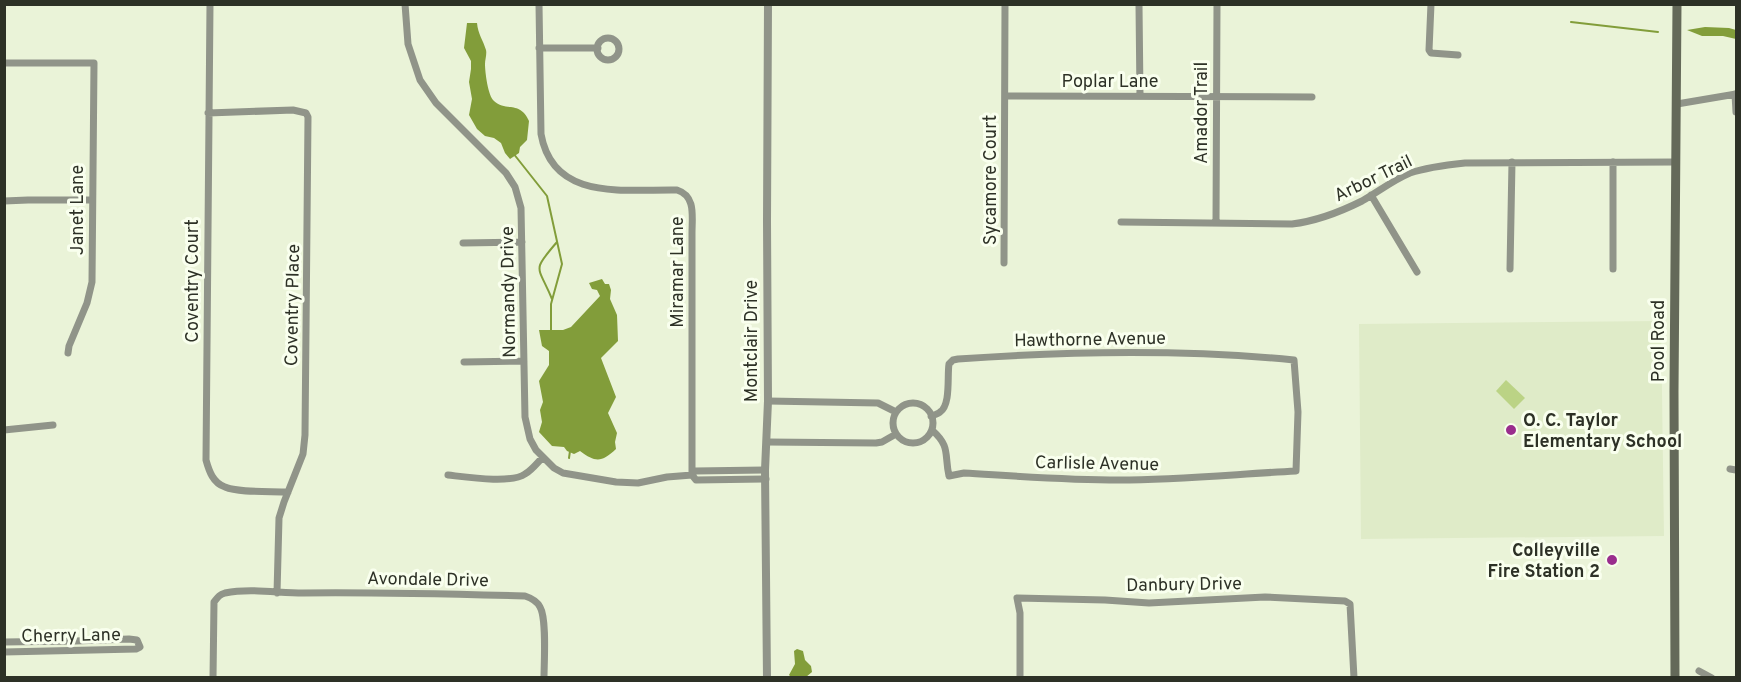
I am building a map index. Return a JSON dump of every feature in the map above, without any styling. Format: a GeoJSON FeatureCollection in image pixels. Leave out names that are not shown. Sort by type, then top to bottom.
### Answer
{"type":"FeatureCollection","features":[{"type":"Feature","properties":{"kind":"main road","name":"Pool Road"},"geometry":{"type":"LineString","coordinates":[[1675,678],[1677,4]]}},
{"type":"Feature","properties":{"kind":"street","name":"Coventry Court"},"geometry":{"type":"LineString","coordinates":[[210,4],[206,460],[209,473],[224,487],[288,492]]}},
{"type":"Feature","properties":{"kind":"street","name":"Normandy Drive"},"geometry":{"type":"LineString","coordinates":[[405,4],[408,44],[420,80],[436,103],[506,172],[515,187],[521,208],[526,427],[533,444],[554,468],[563,472],[616,482],[638,483],[694,473],[766,474]]}},
{"type":"Feature","properties":{"kind":"street","name":"Miramar Lane"},"geometry":{"type":"LineString","coordinates":[[539,4],[541,134],[552,164],[571,180],[591,188],[677,190],[684,192],[690,199],[694,473]]}},
{"type":"Feature","properties":{"kind":"street","name":"Montclair Drive"},"geometry":{"type":"LineString","coordinates":[[767,678],[768,4]]}},
{"type":"Feature","properties":{"kind":"street","name":"Sycamore Court"},"geometry":{"type":"LineString","coordinates":[[1004,264],[1005,4]]}},
{"type":"Feature","properties":{"kind":"street","name":"Amador Trail"},"geometry":{"type":"LineString","coordinates":[[1216,222],[1217,4]]}},
{"type":"Feature","properties":{"kind":"street"},"geometry":{"type":"LineString","coordinates":[[1431,4],[1429,50],[1431,53],[1458,55]]}},
{"type":"Feature","properties":{"kind":"street"},"geometry":{"type":"LineString","coordinates":[[1139,5],[1140,96]]}},
{"type":"Feature","properties":{"kind":"street"},"geometry":{"type":"LineString","coordinates":[[539,48],[598,48]]}},
{"type":"Feature","properties":{"kind":"street","name":"Janet Lane"},"geometry":{"type":"LineString","coordinates":[[4,63],[94,63],[92,282],[68,354]]}},
{"type":"Feature","properties":{"kind":"street"},"geometry":{"type":"LineString","coordinates":[[1677,104],[1736,94],[1737,112]]}},
{"type":"Feature","properties":{"kind":"street","name":"Poplar Lane"},"geometry":{"type":"LineString","coordinates":[[1005,96],[1312,98]]}},
{"type":"Feature","properties":{"kind":"street","name":"Coventry Place"},"geometry":{"type":"LineString","coordinates":[[208,113],[293,110],[306,113],[308,117],[305,435],[303,454],[279,518],[278,593]]}},
{"type":"Feature","properties":{"kind":"street"},"geometry":{"type":"LineString","coordinates":[[1510,269],[1512,162]]}},
{"type":"Feature","properties":{"kind":"street"},"geometry":{"type":"LineString","coordinates":[[1613,162],[1613,269]]}},
{"type":"Feature","properties":{"kind":"street","name":"Arbor Trail"},"geometry":{"type":"LineString","coordinates":[[1122,222],[1293,224],[1308,222],[1325,217],[1371,195],[1407,174],[1465,163],[1676,162]]}},
{"type":"Feature","properties":{"kind":"street"},"geometry":{"type":"LineString","coordinates":[[1371,195],[1417,272]]}},
{"type":"Feature","properties":{"kind":"street"},"geometry":{"type":"LineString","coordinates":[[4,201],[92,200]]}},
{"type":"Feature","properties":{"kind":"street"},"geometry":{"type":"LineString","coordinates":[[463,243],[522,242]]}},
{"type":"Feature","properties":{"kind":"street","name":"Hawthorne Avenue"},"geometry":{"type":"LineString","coordinates":[[931,416],[940,413],[944,408],[948,397],[949,364],[958,359],[1078,352],[1161,352],[1294,360],[1298,412],[1296,471]]}},
{"type":"Feature","properties":{"kind":"street"},"geometry":{"type":"LineString","coordinates":[[464,363],[524,361]]}},
{"type":"Feature","properties":{"kind":"street"},"geometry":{"type":"LineString","coordinates":[[768,402],[878,403],[896,412]]}},
{"type":"Feature","properties":{"kind":"street"},"geometry":{"type":"LineString","coordinates":[[906,404],[915,404],[926,409],[931,416],[932,430],[929,436],[918,443],[906,442],[896,434],[892,423],[896,412],[906,404]]}},
{"type":"Feature","properties":{"kind":"street"},"geometry":{"type":"LineString","coordinates":[[4,430],[53,425]]}},
{"type":"Feature","properties":{"kind":"street","name":"Carlisle Avenue"},"geometry":{"type":"LineString","coordinates":[[932,430],[945,444],[950,476],[964,473],[1074,480],[1120,480],[1224,477],[1296,471]]}},
{"type":"Feature","properties":{"kind":"street"},"geometry":{"type":"LineString","coordinates":[[767,442],[876,443],[896,434]]}},
{"type":"Feature","properties":{"kind":"street"},"geometry":{"type":"LineString","coordinates":[[448,475],[494,479],[517,478],[525,474],[543,457]]}},
{"type":"Feature","properties":{"kind":"street","name":"Avondale Drive"},"geometry":{"type":"LineString","coordinates":[[213,678],[214,602],[219,596],[242,591],[525,596],[531,598],[542,609],[544,678]]}},
{"type":"Feature","properties":{"kind":"street","name":"Danbury Drive"},"geometry":{"type":"LineString","coordinates":[[1020,678],[1020,613],[1017,598],[1149,603],[1265,597],[1345,601],[1350,604],[1354,678]]}},
{"type":"Feature","properties":{"kind":"street","name":"Cherry Lane"},"geometry":{"type":"LineString","coordinates":[[5,642],[129,639],[137,640],[140,647],[136,649],[5,652]]}},
{"type":"Feature","properties":{"kind":"street"},"geometry":{"type":"LineString","coordinates":[[5,642],[5,652]]}},
{"type":"Feature","properties":{"kind":"street"},"geometry":{"type":"LineString","coordinates":[[1699,671],[1712,678]]}},
{"type":"Feature","properties":{"kind":"shaded area"},"geometry":{"type":"Polygon","coordinates":[[[467,23],[477,23],[486,50],[486,72],[492,98],[503,106],[517,108],[529,121],[527,140],[520,147],[519,153],[510,159],[501,143],[485,136],[477,129],[469,115],[472,99],[469,82],[471,61],[464,48],[467,23]]]}},
{"type":"Feature","properties":{"kind":"shaded area"},"geometry":{"type":"Polygon","coordinates":[[[1705,27],[1736,30],[1736,39],[1723,36],[1702,36],[1687,30],[1705,27]]]}},
{"type":"Feature","properties":{"kind":"shaded area"},"geometry":{"type":"Polygon","coordinates":[[[602,279],[605,284],[609,284],[610,299],[617,315],[618,341],[601,358],[616,397],[608,413],[617,433],[616,449],[603,459],[595,459],[580,451],[574,454],[564,447],[552,446],[539,432],[542,422],[540,410],[543,402],[539,381],[549,365],[549,351],[542,346],[539,330],[563,330],[571,327],[600,296],[589,283],[602,279]]]}},
{"type":"Feature","properties":{"kind":"shaded area","name":"O. C. Taylor Elementary School"},"geometry":{"type":"Polygon","coordinates":[[[1661,321],[1664,536],[1361,539],[1359,324],[1661,321]]]}},
{"type":"Feature","properties":{"kind":"shaded area"},"geometry":{"type":"Polygon","coordinates":[[[1506,380],[1525,398],[1514,409],[1496,391],[1506,380]]]}},
{"type":"Feature","properties":{"kind":"shaded area"},"geometry":{"type":"Polygon","coordinates":[[[797,649],[803,651],[805,660],[811,666],[812,672],[806,677],[789,675],[795,664],[794,651],[797,649]]]}},
{"type":"Feature","properties":{"kind":"waterway"},"geometry":{"type":"LineString","coordinates":[[1571,22],[1658,32]]}},
{"type":"Feature","properties":{"kind":"waterway"},"geometry":{"type":"LineString","coordinates":[[513,153],[547,196],[562,264],[551,304],[551,331]]}},
{"type":"Feature","properties":{"kind":"waterway"},"geometry":{"type":"LineString","coordinates":[[552,299],[541,274],[540,264],[557,242]]}},
{"type":"Feature","properties":{"kind":"waterway"},"geometry":{"type":"LineString","coordinates":[[569,458],[570,451]]}},
{"type":"Feature","properties":{"kind":"place","name":"O. C. Taylor Elementary School"},"geometry":{"type":"Point","coordinates":[1511,430]}},
{"type":"Feature","properties":{"kind":"place","name":"Colleyville Fire Station 2"},"geometry":{"type":"Point","coordinates":[1612,560]}}]}
